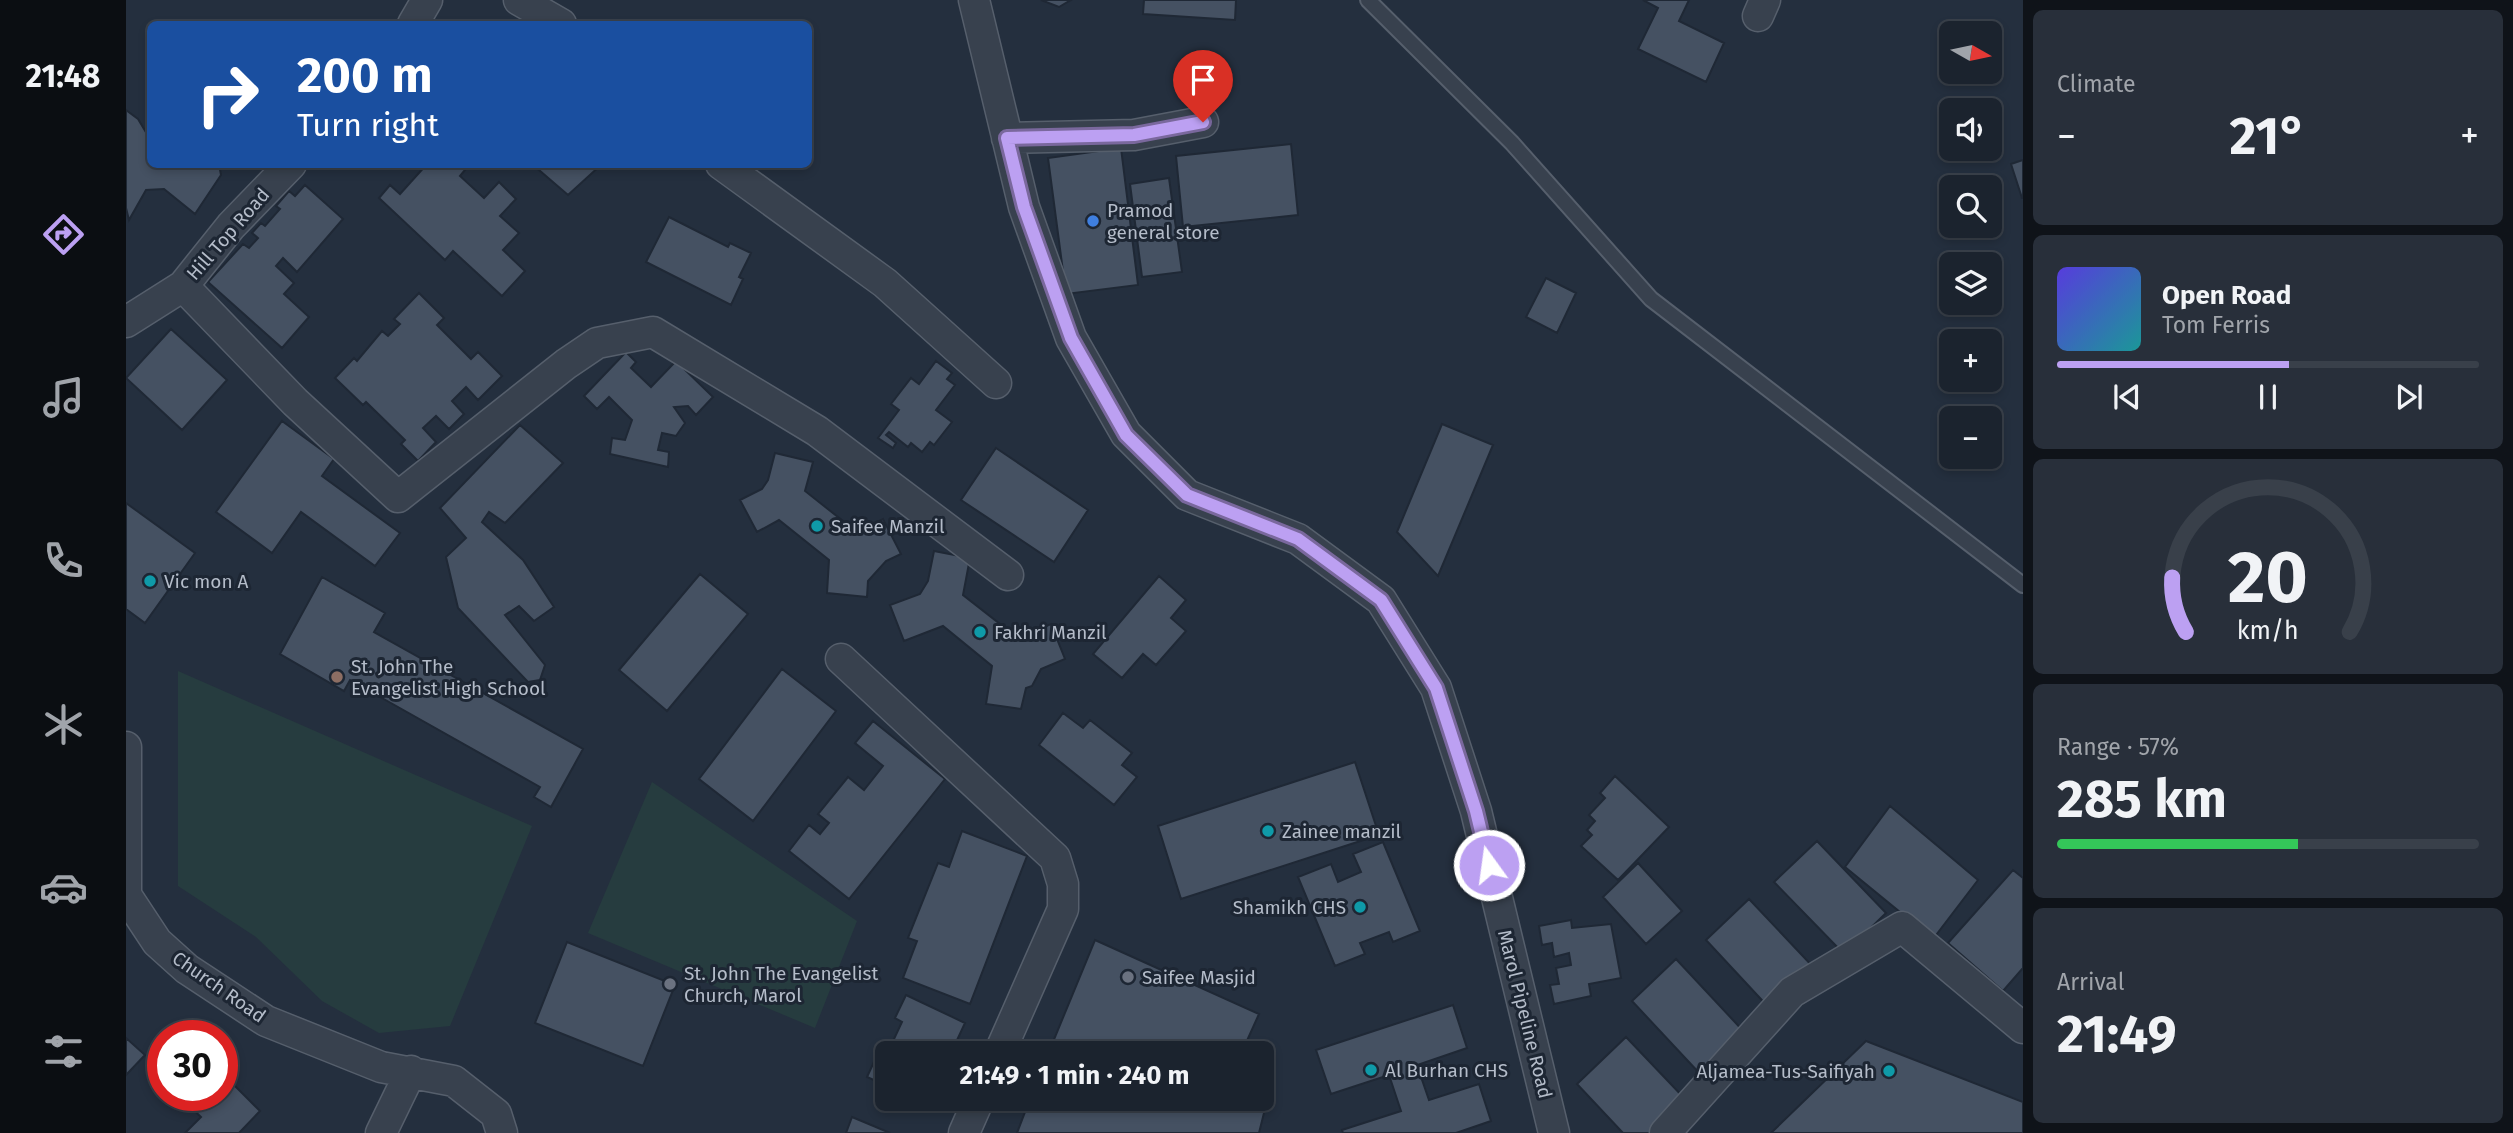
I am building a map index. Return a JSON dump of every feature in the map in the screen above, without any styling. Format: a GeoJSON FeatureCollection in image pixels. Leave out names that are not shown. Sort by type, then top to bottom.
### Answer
{"type":"FeatureCollection","features":[{"type":"Feature","properties":{"kind":"street"},"geometry":{"type":"LineString","coordinates":[[415,21],[427,0]]}},
{"type":"Feature","properties":{"kind":"street"},"geometry":{"type":"LineString","coordinates":[[519,0],[556,21]]}},
{"type":"Feature","properties":{"kind":"street","name":"Marol Pipeline Road"},"geometry":{"type":"LineString","coordinates":[[974,0],[1024,207],[1071,338],[1126,435],[1187,495],[1298,539],[1381,600],[1436,688],[1476,811],[1554,1133]]}},
{"type":"Feature","properties":{"kind":"street"},"geometry":{"type":"LineString","coordinates":[[1007,138],[1134,135],[1203,122]]}},
{"type":"Feature","properties":{"kind":"street","name":"Hill Top Road"},"geometry":{"type":"LineString","coordinates":[[126,322],[184,286],[231,226],[287,168]]}},
{"type":"Feature","properties":{"kind":"street"},"geometry":{"type":"LineString","coordinates":[[727,168],[885,283],[996,383]]}},
{"type":"Feature","properties":{"kind":"street"},"geometry":{"type":"LineString","coordinates":[[184,286],[286,393],[398,498],[566,364],[597,343],[653,332],[817,431],[1009,575]]}},
{"type":"Feature","properties":{"kind":"street"},"geometry":{"type":"LineString","coordinates":[[841,659],[1055,858],[1063,884],[1063,909],[1005,1041]]}},
{"type":"Feature","properties":{"kind":"street","name":"Church Road"},"geometry":{"type":"LineString","coordinates":[[126,747],[126,895],[157,942],[187,970],[266,1021],[381,1067],[454,1081],[496,1114],[502,1133]]}},
{"type":"Feature","properties":{"kind":"street"},"geometry":{"type":"LineString","coordinates":[[1665,1133],[1792,992],[1902,927],[2023,1028]]}},
{"type":"Feature","properties":{"kind":"street"},"geometry":{"type":"LineString","coordinates":[[381,1133],[411,1071]]}},
{"type":"Feature","properties":{"kind":"street"},"geometry":{"type":"LineString","coordinates":[[964,1133],[974,1111]]}},
{"type":"Feature","properties":{"kind":"lane"},"geometry":{"type":"LineString","coordinates":[[1368,0],[1513,143],[1651,299],[2023,585]]}},
{"type":"Feature","properties":{"kind":"green space"},"geometry":{"type":"Polygon","coordinates":[[[178,671],[532,826],[450,1026],[379,1033],[322,1001],[256,937],[178,886],[178,671]]]}},
{"type":"Feature","properties":{"kind":"green space"},"geometry":{"type":"Polygon","coordinates":[[[652,782],[857,921],[815,1028],[588,933],[652,782]]]}},
{"type":"Feature","properties":{"kind":"building"},"geometry":{"type":"Polygon","coordinates":[[[1041,0],[1071,0],[1059,7],[1041,0]]]}},
{"type":"Feature","properties":{"kind":"building"},"geometry":{"type":"Polygon","coordinates":[[[1144,0],[1236,0],[1235,20],[1143,14],[1144,0]]]}},
{"type":"Feature","properties":{"kind":"building"},"geometry":{"type":"Polygon","coordinates":[[[1643,0],[1689,0],[1679,21],[1724,43],[1706,82],[1638,49],[1658,8],[1643,0]]]}},
{"type":"Feature","properties":{"kind":"building"},"geometry":{"type":"Polygon","coordinates":[[[126,110],[138,119],[147,134],[147,168],[220,168],[221,175],[195,214],[164,189],[146,190],[129,220],[126,208],[126,110]]]}},
{"type":"Feature","properties":{"kind":"building"},"geometry":{"type":"Polygon","coordinates":[[[1291,144],[1298,215],[1183,227],[1176,156],[1291,144]]]}},
{"type":"Feature","properties":{"kind":"building","name":"Pramod general store"},"geometry":{"type":"Polygon","coordinates":[[[1121,148],[1138,285],[1066,294],[1048,158],[1121,148]]]}},
{"type":"Feature","properties":{"kind":"building"},"geometry":{"type":"Polygon","coordinates":[[[2023,160],[2023,198],[2022,198],[2011,164],[2023,160]]]}},
{"type":"Feature","properties":{"kind":"building"},"geometry":{"type":"Polygon","coordinates":[[[423,168],[467,168],[460,176],[484,198],[499,182],[516,199],[500,216],[519,233],[503,250],[525,271],[502,296],[453,251],[445,260],[379,198],[390,185],[400,194],[423,168]]]}},
{"type":"Feature","properties":{"kind":"building"},"geometry":{"type":"Polygon","coordinates":[[[537,168],[598,168],[568,195],[537,168]]]}},
{"type":"Feature","properties":{"kind":"building"},"geometry":{"type":"Polygon","coordinates":[[[1169,178],[1182,272],[1142,277],[1130,184],[1169,178]]]}},
{"type":"Feature","properties":{"kind":"building"},"geometry":{"type":"Polygon","coordinates":[[[305,185],[343,219],[297,272],[283,258],[276,266],[294,283],[284,294],[309,317],[282,348],[208,282],[243,244],[249,248],[258,238],[252,233],[261,223],[265,226],[280,209],[276,206],[289,191],[295,196],[305,185]]]}},
{"type":"Feature","properties":{"kind":"building"},"geometry":{"type":"Polygon","coordinates":[[[669,217],[728,247],[730,243],[751,253],[739,277],[743,279],[731,305],[646,262],[669,217]]]}},
{"type":"Feature","properties":{"kind":"building"},"geometry":{"type":"Polygon","coordinates":[[[1546,278],[1576,293],[1557,333],[1526,317],[1546,278]]]}},
{"type":"Feature","properties":{"kind":"building"},"geometry":{"type":"Polygon","coordinates":[[[419,293],[444,318],[437,325],[471,359],[478,352],[502,376],[478,400],[466,387],[452,401],[464,414],[449,429],[436,416],[423,428],[436,442],[418,461],[401,444],[405,440],[366,402],[363,405],[335,378],[354,358],[357,361],[382,331],[388,336],[400,324],[394,319],[419,293]]]}},
{"type":"Feature","properties":{"kind":"building"},"geometry":{"type":"Polygon","coordinates":[[[171,329],[227,380],[182,430],[126,378],[171,329]]]}},
{"type":"Feature","properties":{"kind":"building"},"geometry":{"type":"Polygon","coordinates":[[[626,352],[636,362],[631,368],[651,387],[676,361],[713,397],[696,415],[688,406],[674,407],[685,423],[676,436],[662,433],[658,450],[669,452],[668,467],[610,454],[612,438],[625,440],[632,420],[609,397],[597,409],[584,396],[626,352]]]}},
{"type":"Feature","properties":{"kind":"building"},"geometry":{"type":"Polygon","coordinates":[[[936,361],[952,373],[947,379],[955,385],[936,410],[952,422],[934,445],[930,442],[922,452],[911,443],[908,447],[889,432],[886,435],[896,443],[893,448],[878,438],[899,410],[891,404],[911,378],[919,384],[936,361]]]}},
{"type":"Feature","properties":{"kind":"building"},"geometry":{"type":"Polygon","coordinates":[[[282,421],[334,459],[322,476],[400,533],[375,566],[301,512],[272,553],[216,512],[282,421]]]}},
{"type":"Feature","properties":{"kind":"building"},"geometry":{"type":"Polygon","coordinates":[[[1442,424],[1493,445],[1438,576],[1397,532],[1442,424]]]}},
{"type":"Feature","properties":{"kind":"building"},"geometry":{"type":"Polygon","coordinates":[[[520,425],[563,463],[505,523],[489,512],[482,522],[523,560],[554,607],[534,621],[519,606],[505,615],[545,665],[540,680],[528,682],[458,608],[446,557],[466,538],[440,508],[520,425]]]}},
{"type":"Feature","properties":{"kind":"building"},"geometry":{"type":"Polygon","coordinates":[[[996,448],[1088,510],[1054,562],[961,500],[996,448]]]}},
{"type":"Feature","properties":{"kind":"building","name":"Saifee Manzil"},"geometry":{"type":"Polygon","coordinates":[[[775,453],[813,462],[805,491],[857,532],[883,519],[901,554],[886,561],[868,581],[867,597],[827,593],[829,560],[779,520],[757,532],[740,500],[762,489],[768,480],[775,453]]]}},
{"type":"Feature","properties":{"kind":"building","name":"Vic mon A"},"geometry":{"type":"Polygon","coordinates":[[[126,503],[195,553],[145,623],[126,609],[126,503]]]}},
{"type":"Feature","properties":{"kind":"building","name":"Fakhri Manzil"},"geometry":{"type":"Polygon","coordinates":[[[934,551],[970,558],[963,595],[1018,638],[1051,624],[1065,659],[1041,669],[1032,686],[1026,688],[1021,709],[986,704],[992,666],[943,626],[904,641],[890,605],[920,594],[928,581],[934,551]]]}},
{"type":"Feature","properties":{"kind":"building"},"geometry":{"type":"Polygon","coordinates":[[[700,574],[748,614],[667,711],[619,670],[700,574]]]}},
{"type":"Feature","properties":{"kind":"building"},"geometry":{"type":"Polygon","coordinates":[[[1159,576],[1186,600],[1171,618],[1186,631],[1156,665],[1143,654],[1122,678],[1093,654],[1159,576]]]}},
{"type":"Feature","properties":{"kind":"building"},"geometry":{"type":"Polygon","coordinates":[[[322,577],[385,613],[374,632],[583,749],[551,807],[534,797],[540,787],[350,680],[344,691],[280,654],[322,577]]]}},
{"type":"Feature","properties":{"kind":"building"},"geometry":{"type":"Polygon","coordinates":[[[782,669],[836,711],[753,821],[699,779],[782,669]]]}},
{"type":"Feature","properties":{"kind":"building"},"geometry":{"type":"Polygon","coordinates":[[[1063,713],[1083,728],[1090,720],[1132,753],[1122,765],[1137,777],[1114,805],[1039,745],[1063,713]]]}},
{"type":"Feature","properties":{"kind":"building"},"geometry":{"type":"Polygon","coordinates":[[[873,721],[945,779],[849,899],[789,851],[809,825],[820,834],[829,823],[818,814],[848,777],[864,790],[883,766],[855,743],[873,721]]]}},
{"type":"Feature","properties":{"kind":"building","name":"Zainee manzil"},"geometry":{"type":"Polygon","coordinates":[[[1355,762],[1379,835],[1181,899],[1158,826],[1355,762]]]}},
{"type":"Feature","properties":{"kind":"building"},"geometry":{"type":"Polygon","coordinates":[[[1615,776],[1669,827],[1618,880],[1581,846],[1592,835],[1587,830],[1595,821],[1589,815],[1605,798],[1600,793],[1615,776]]]}},
{"type":"Feature","properties":{"kind":"building"},"geometry":{"type":"Polygon","coordinates":[[[1890,806],[1978,880],[1933,939],[1845,867],[1890,806]]]}},
{"type":"Feature","properties":{"kind":"building"},"geometry":{"type":"Polygon","coordinates":[[[962,831],[1027,856],[970,1004],[903,978],[917,941],[908,938],[938,863],[949,867],[962,831]]]}},
{"type":"Feature","properties":{"kind":"building"},"geometry":{"type":"Polygon","coordinates":[[[1817,841],[1886,913],[1844,954],[1774,882],[1817,841]]]}},
{"type":"Feature","properties":{"kind":"building","name":"Shamikh CHS"},"geometry":{"type":"Polygon","coordinates":[[[1383,842],[1420,931],[1393,942],[1389,932],[1360,943],[1365,954],[1335,966],[1298,877],[1331,864],[1338,882],[1361,872],[1353,854],[1383,842]]]}},
{"type":"Feature","properties":{"kind":"building"},"geometry":{"type":"Polygon","coordinates":[[[1638,863],[1682,911],[1646,944],[1603,897],[1638,863]]]}},
{"type":"Feature","properties":{"kind":"building"},"geometry":{"type":"Polygon","coordinates":[[[2013,870],[2023,878],[2023,968],[2003,991],[1948,943],[2013,870]]]}},
{"type":"Feature","properties":{"kind":"building"},"geometry":{"type":"Polygon","coordinates":[[[1749,899],[1816,970],[1772,1011],[1706,940],[1749,899]]]}},
{"type":"Feature","properties":{"kind":"building"},"geometry":{"type":"Polygon","coordinates":[[[1571,920],[1572,928],[1611,924],[1621,978],[1589,984],[1591,996],[1554,1004],[1550,985],[1559,984],[1556,968],[1571,965],[1569,953],[1554,957],[1552,943],[1542,945],[1539,926],[1571,920]]]}},
{"type":"Feature","properties":{"kind":"building","name":"Saifee Masjid"},"geometry":{"type":"Polygon","coordinates":[[[1095,940],[1259,1014],[1247,1041],[1053,1041],[1095,940]]]}},
{"type":"Feature","properties":{"kind":"building"},"geometry":{"type":"Polygon","coordinates":[[[567,942],[675,985],[643,1066],[535,1023],[567,942]]]}},
{"type":"Feature","properties":{"kind":"building"},"geometry":{"type":"Polygon","coordinates":[[[1676,959],[1746,1034],[1702,1076],[1632,1001],[1676,959]]]}},
{"type":"Feature","properties":{"kind":"building"},"geometry":{"type":"Polygon","coordinates":[[[906,995],[965,1023],[957,1041],[893,1041],[902,1022],[895,1018],[906,995]]]}},
{"type":"Feature","properties":{"kind":"building","name":"Al Burhan CHS"},"geometry":{"type":"Polygon","coordinates":[[[1453,1005],[1467,1048],[1417,1065],[1429,1100],[1479,1084],[1491,1121],[1456,1133],[1343,1133],[1342,1130],[1401,1111],[1389,1075],[1331,1094],[1316,1050],[1453,1005]]]}},
{"type":"Feature","properties":{"kind":"building"},"geometry":{"type":"Polygon","coordinates":[[[1626,1037],[1686,1100],[1651,1133],[1623,1133],[1577,1084],[1626,1037]]]}},
{"type":"Feature","properties":{"kind":"building"},"geometry":{"type":"Polygon","coordinates":[[[126,1038],[145,1055],[126,1075],[126,1038]]]}},
{"type":"Feature","properties":{"kind":"building","name":"Aljamea-Tus-Saifiyah"},"geometry":{"type":"Polygon","coordinates":[[[1866,1041],[2023,1102],[2023,1133],[1771,1133],[1866,1041]]]}},
{"type":"Feature","properties":{"kind":"building"},"geometry":{"type":"Polygon","coordinates":[[[875,1060],[875,1081],[867,1077],[875,1060]]]}},
{"type":"Feature","properties":{"kind":"building"},"geometry":{"type":"Polygon","coordinates":[[[238,1089],[260,1111],[239,1133],[185,1133],[201,1117],[195,1111],[238,1111],[238,1089]]]}},
{"type":"Feature","properties":{"kind":"building"},"geometry":{"type":"Polygon","coordinates":[[[1025,1111],[1264,1111],[1259,1133],[1017,1133],[1025,1111]]]}},
{"type":"Feature","properties":{"kind":"building"},"geometry":{"type":"Polygon","coordinates":[[[852,1117],[890,1133],[846,1133],[852,1117]]]}},
{"type":"Feature","properties":{"kind":"place","name":"Pramod general store"},"geometry":{"type":"Point","coordinates":[1093,221]}},
{"type":"Feature","properties":{"kind":"place","name":"Saifee Manzil"},"geometry":{"type":"Point","coordinates":[817,526]}},
{"type":"Feature","properties":{"kind":"place","name":"Vic mon A"},"geometry":{"type":"Point","coordinates":[150,581]}},
{"type":"Feature","properties":{"kind":"place","name":"Fakhri Manzil"},"geometry":{"type":"Point","coordinates":[980,632]}},
{"type":"Feature","properties":{"kind":"place","name":"St. John The Evangelist High School"},"geometry":{"type":"Point","coordinates":[337,677]}},
{"type":"Feature","properties":{"kind":"place","name":"Zainee manzil"},"geometry":{"type":"Point","coordinates":[1268,831]}},
{"type":"Feature","properties":{"kind":"place","name":"Shamikh CHS"},"geometry":{"type":"Point","coordinates":[1360,907]}},
{"type":"Feature","properties":{"kind":"place","name":"Saifee Masjid"},"geometry":{"type":"Point","coordinates":[1128,977]}},
{"type":"Feature","properties":{"kind":"place","name":"St. John The Evangelist Church, Marol"},"geometry":{"type":"Point","coordinates":[670,984]}},
{"type":"Feature","properties":{"kind":"place","name":"Al Burhan CHS"},"geometry":{"type":"Point","coordinates":[1371,1070]}},
{"type":"Feature","properties":{"kind":"place","name":"Aljamea-Tus-Saifiyah"},"geometry":{"type":"Point","coordinates":[1889,1071]}},
{"type":"Feature","properties":{"kind":"route"},"geometry":{"type":"LineString","coordinates":[[1203,122],[1134,135],[1007,138],[1024,207],[1071,338],[1126,435],[1187,495],[1298,539],[1381,600],[1436,688],[1476,811],[1489,865]]}}]}
